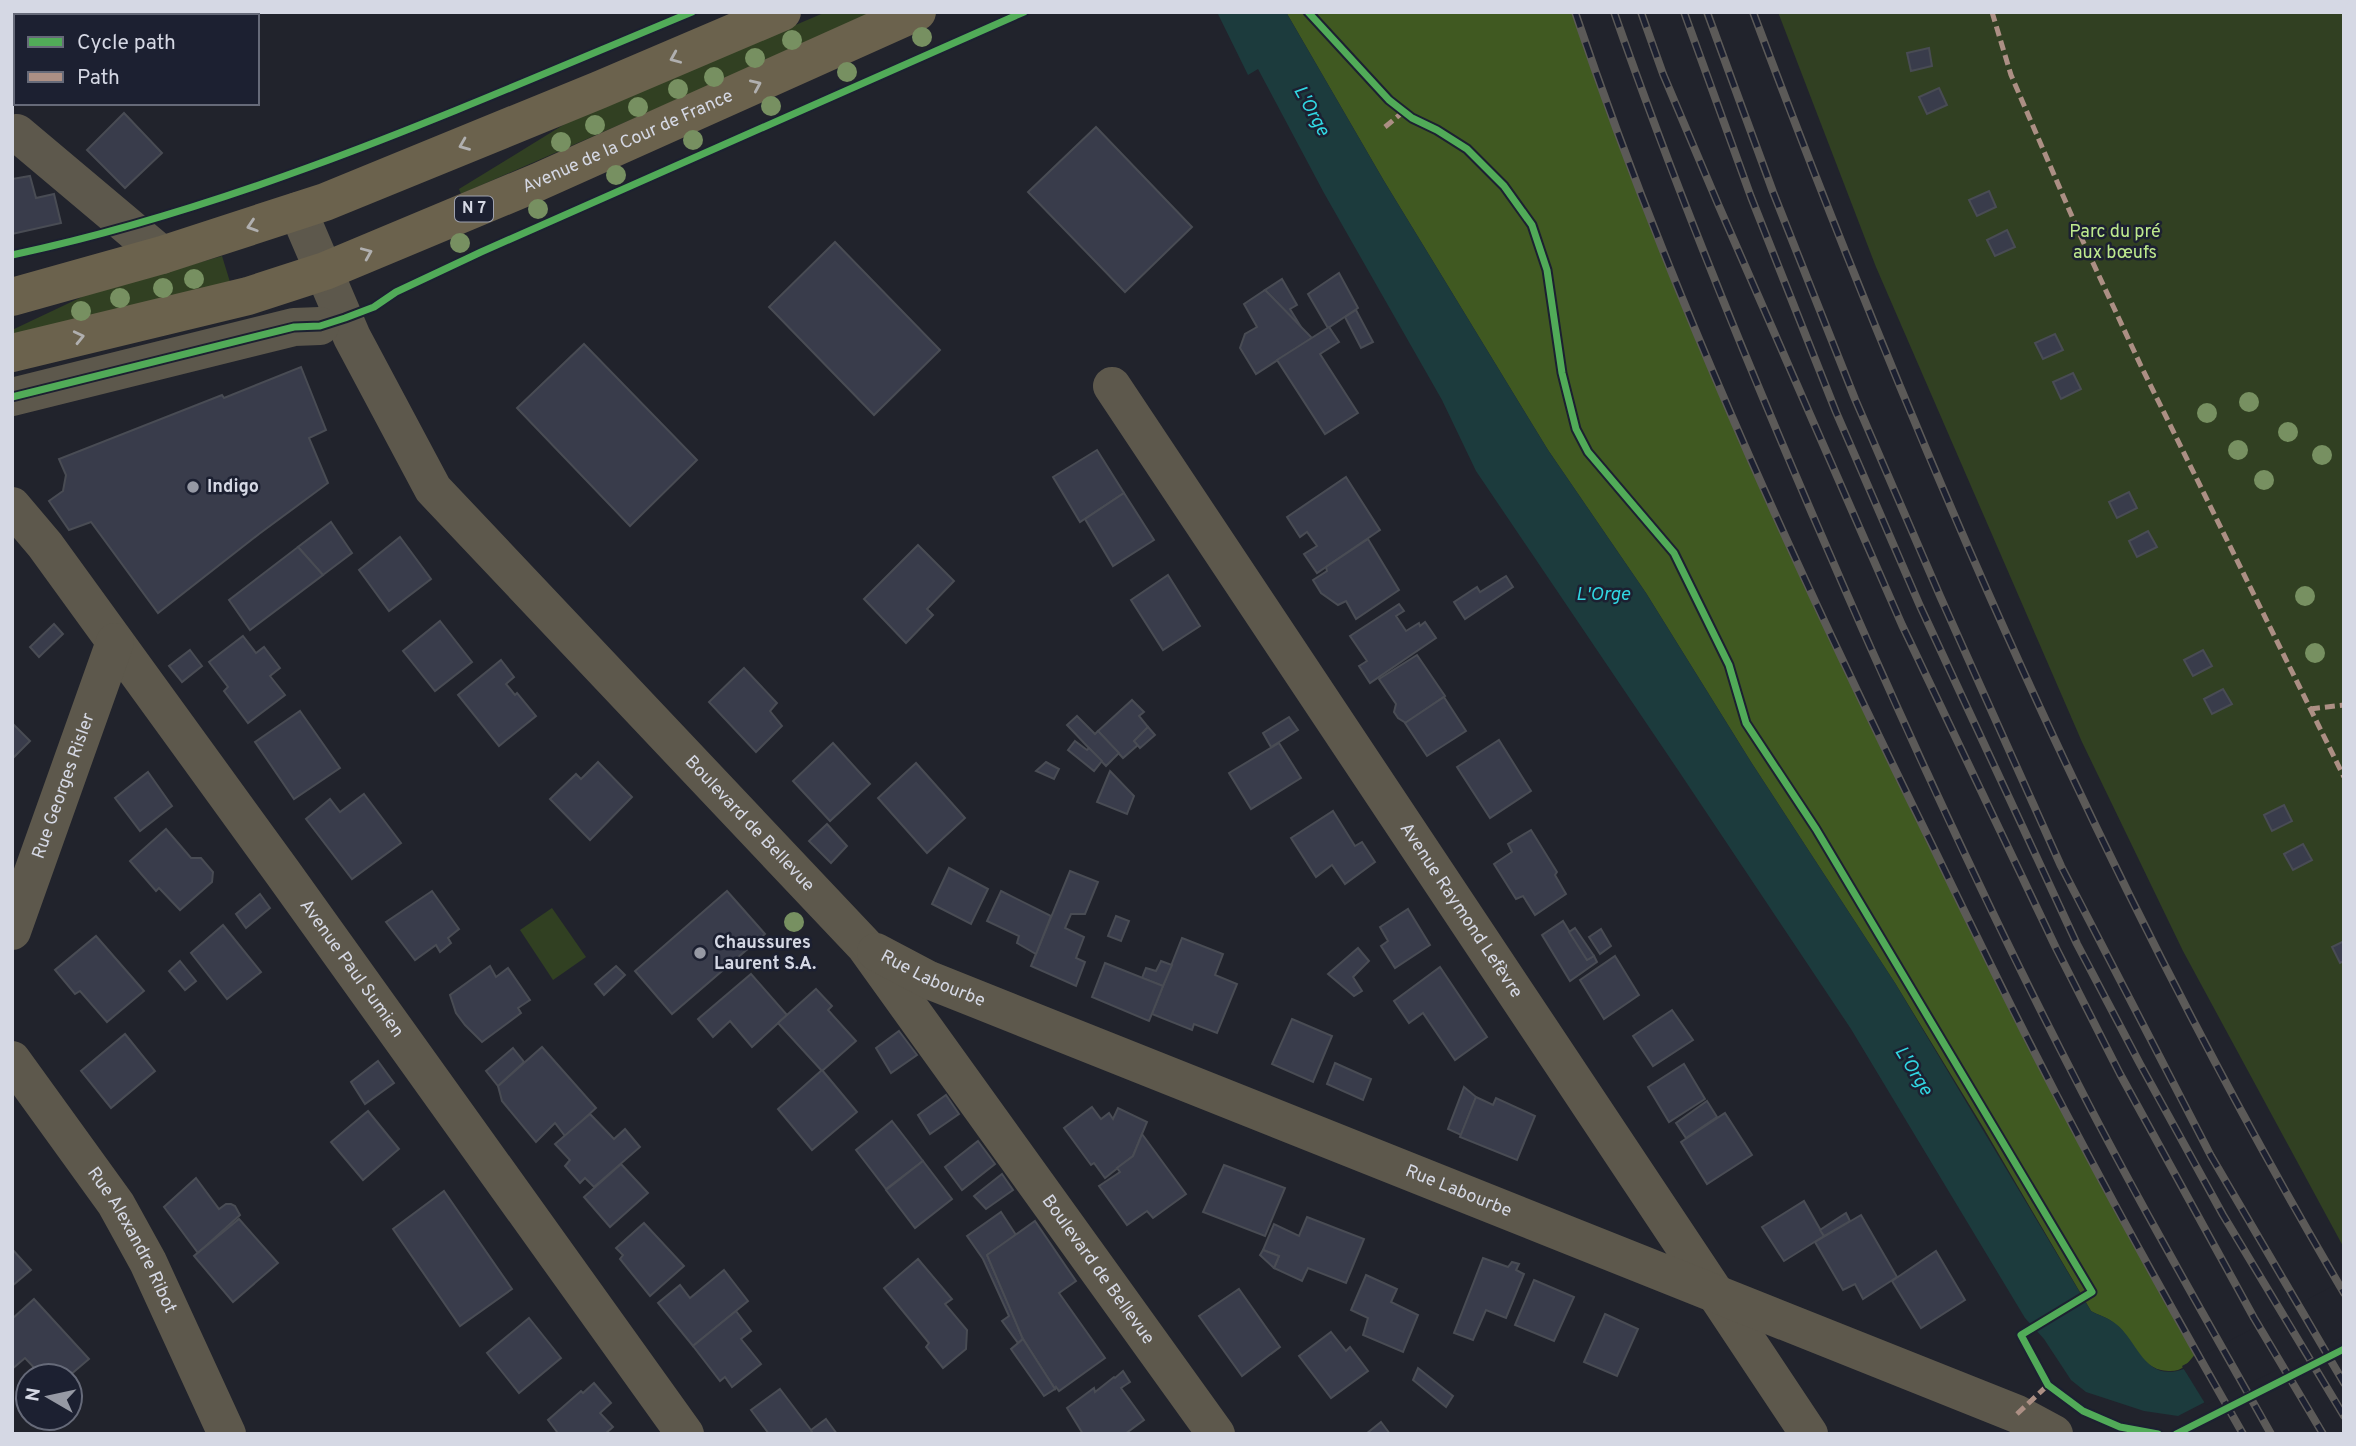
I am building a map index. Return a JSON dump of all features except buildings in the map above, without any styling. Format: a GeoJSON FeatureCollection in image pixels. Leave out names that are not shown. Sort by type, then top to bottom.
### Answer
{"type":"FeatureCollection","features":[{"type":"Feature","properties":{"kind":"main road"},"geometry":{"type":"LineString","coordinates":[[12,297],[162,255],[298,211],[600,90],[782,12]]}},
{"type":"Feature","properties":{"kind":"main road","name":"Avenue de la Cour de France"},"geometry":{"type":"LineString","coordinates":[[12,353],[239,299],[325,271],[538,182],[917,12]]}},
{"type":"Feature","properties":{"kind":"street"},"geometry":{"type":"LineString","coordinates":[[16,133],[162,255]]}},
{"type":"Feature","properties":{"kind":"street","name":"Boulevard de Bellevue"},"geometry":{"type":"LineString","coordinates":[[298,211],[352,337],[433,489],[865,946],[1216,1434]]}},
{"type":"Feature","properties":{"kind":"street"},"geometry":{"type":"LineString","coordinates":[[12,397],[294,327],[320,326]]}},
{"type":"Feature","properties":{"kind":"street","name":"Avenue Raymond Lefèvre"},"geometry":{"type":"LineString","coordinates":[[1112,386],[1809,1434]]}},
{"type":"Feature","properties":{"kind":"street","name":"Avenue Paul Sumien"},"geometry":{"type":"LineString","coordinates":[[12,506],[44,545],[283,873],[685,1434]]}},
{"type":"Feature","properties":{"kind":"street","name":"Rue Georges Risler"},"geometry":{"type":"LineString","coordinates":[[12,931],[114,642]]}},
{"type":"Feature","properties":{"kind":"street","name":"Rue Labourbe"},"geometry":{"type":"LineString","coordinates":[[865,946],[929,980],[2017,1413],[2054,1434]]}},
{"type":"Feature","properties":{"kind":"street","name":"Rue Alexandre Ribot"},"geometry":{"type":"LineString","coordinates":[[12,1060],[116,1204],[148,1262],[227,1434]]}},
{"type":"Feature","properties":{"kind":"green space"},"geometry":{"type":"Polygon","coordinates":[[[826,12],[877,12],[461,194],[459,189],[568,122],[826,12]]]}},
{"type":"Feature","properties":{"kind":"green space"},"geometry":{"type":"Polygon","coordinates":[[[1286,12],[1575,12],[1638,186],[1706,358],[1780,527],[1939,862],[2196,1353],[2182,1368],[2168,1371],[2153,1367],[2146,1362],[2121,1329],[2091,1311],[1895,983],[1751,762],[1646,593],[1548,450],[1384,181],[1286,12]]]}},
{"type":"Feature","properties":{"kind":"green space","name":"Parc du pré aux bœufs"},"geometry":{"type":"Polygon","coordinates":[[[1778,12],[2344,12],[2344,1248],[2183,951],[2082,742],[1876,267],[1778,12]]]}},
{"type":"Feature","properties":{"kind":"green space"},"geometry":{"type":"Polygon","coordinates":[[[222,256],[230,282],[12,336],[12,330],[86,295],[222,256]]]}},
{"type":"Feature","properties":{"kind":"green space"},"geometry":{"type":"Polygon","coordinates":[[[552,908],[586,957],[553,980],[520,930],[552,908]]]}},
{"type":"Feature","properties":{"kind":"water","name":"L'Orge"},"geometry":{"type":"Polygon","coordinates":[[[1217,12],[1286,12],[1384,181],[1548,450],[1646,593],[1751,762],[1895,983],[2091,1311],[2116,1324],[2151,1366],[2171,1372],[2184,1369],[2207,1401],[2178,1416],[2144,1411],[2086,1392],[2071,1380],[2044,1339],[2025,1318],[1851,1029],[1476,471],[1442,400],[1324,193],[1258,69],[1248,75],[1217,12]]]}},
{"type":"Feature","properties":{"kind":"pier"},"geometry":{"type":"Polygon","coordinates":[[[2344,1280],[2344,1337],[2206,1405],[2182,1366],[2344,1280]]]}},
{"type":"Feature","properties":{"kind":"railway"},"geometry":{"type":"LineString","coordinates":[[1575,12],[1611,114],[1689,314],[1819,610],[2037,1058],[2125,1223],[2243,1434]]}},
{"type":"Feature","properties":{"kind":"railway"},"geometry":{"type":"LineString","coordinates":[[1614,12],[1686,206],[1763,398],[1942,806],[2042,1014],[2100,1126],[2271,1434]]}},
{"type":"Feature","properties":{"kind":"railway"},"geometry":{"type":"LineString","coordinates":[[1641,12],[1663,74],[1718,204],[1902,625],[2056,948],[2120,1074],[2254,1318],[2323,1434]]}},
{"type":"Feature","properties":{"kind":"railway"},"geometry":{"type":"LineString","coordinates":[[1684,12],[1751,197],[1836,412],[1920,606],[2077,944],[2223,1215],[2344,1416]]}},
{"type":"Feature","properties":{"kind":"railway"},"geometry":{"type":"LineString","coordinates":[[1707,12],[1773,192],[1855,399],[2061,866],[2211,1156],[2344,1383]]}},
{"type":"Feature","properties":{"kind":"railway"},"geometry":{"type":"LineString","coordinates":[[1753,12],[1881,341],[2021,666],[2095,826],[2174,984],[2344,1293]]}},
{"type":"Feature","properties":{"kind":"marked path"},"geometry":{"type":"LineString","coordinates":[[1992,12],[2011,75],[2080,235],[2141,366],[2344,777]]}},
{"type":"Feature","properties":{"kind":"marked path"},"geometry":{"type":"LineString","coordinates":[[1385,127],[1403,112]]}},
{"type":"Feature","properties":{"kind":"marked path"},"geometry":{"type":"LineString","coordinates":[[2310,709],[2344,705]]}},
{"type":"Feature","properties":{"kind":"marked path"},"geometry":{"type":"LineString","coordinates":[[2017,1414],[2048,1385]]}},
{"type":"Feature","properties":{"kind":"cycle path"},"geometry":{"type":"LineString","coordinates":[[12,255],[187,209],[272,180],[442,116],[692,12]]}},
{"type":"Feature","properties":{"kind":"cycle path"},"geometry":{"type":"LineString","coordinates":[[12,397],[294,327],[320,326],[374,307],[396,292],[481,252],[1024,12]]}},
{"type":"Feature","properties":{"kind":"cycle path"},"geometry":{"type":"LineString","coordinates":[[1308,12],[1389,100],[1412,118],[1467,149],[1504,186],[1532,225],[1547,270],[1562,373],[1576,429],[1588,452],[1674,553],[1729,665],[1746,723],[1816,829],[2092,1292],[2021,1335],[2048,1385],[2083,1411],[2120,1427],[2158,1434]]}},
{"type":"Feature","properties":{"kind":"cycle path"},"geometry":{"type":"LineString","coordinates":[[2176,1434],[2344,1349]]}},
{"type":"Feature","properties":{"kind":"place","name":"Indigo"},"geometry":{"type":"Point","coordinates":[193,487]}},
{"type":"Feature","properties":{"kind":"place","name":"Chaussures Laurent S.A."},"geometry":{"type":"Point","coordinates":[700,953]}}]}
